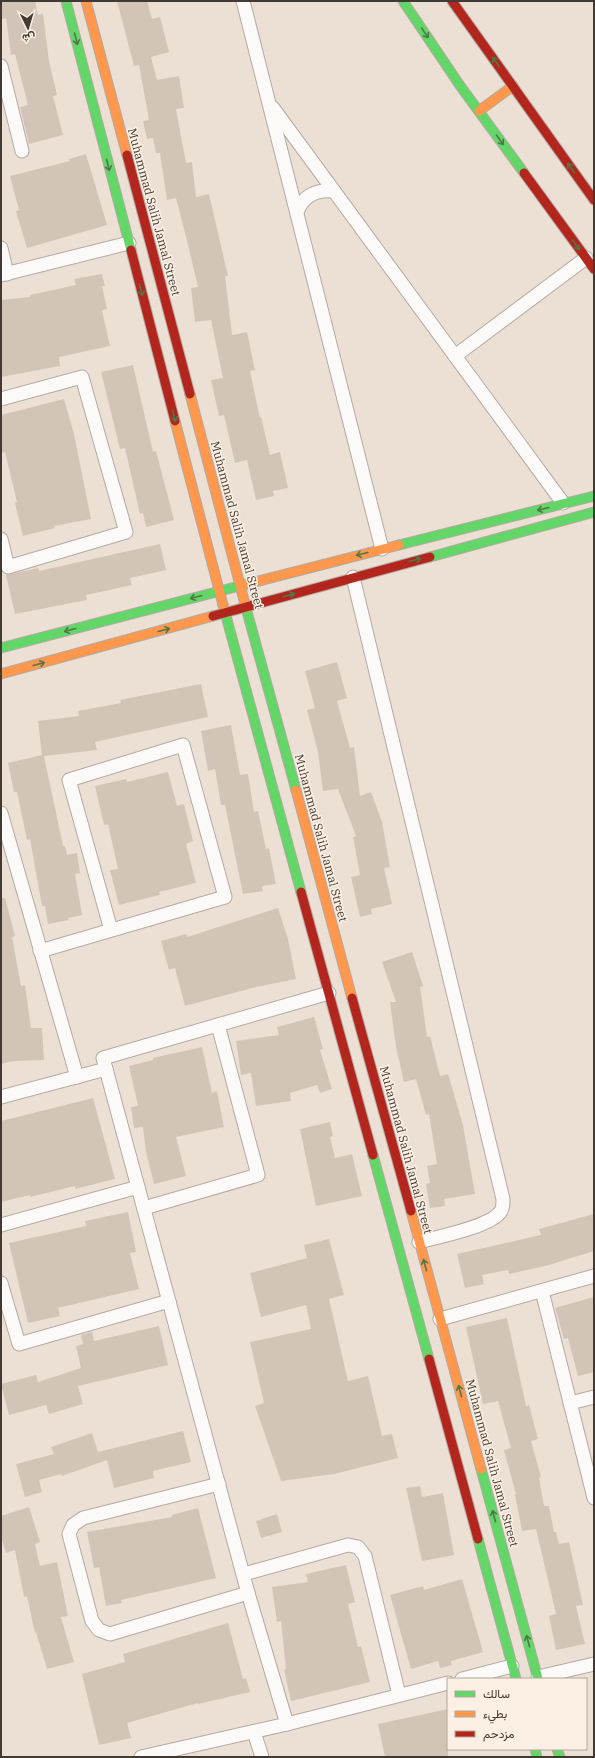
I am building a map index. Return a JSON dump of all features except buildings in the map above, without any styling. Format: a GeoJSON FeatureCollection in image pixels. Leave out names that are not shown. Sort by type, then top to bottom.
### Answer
{"type":"FeatureCollection","features":[{"type":"Feature","properties":{"kind":"street"},"geometry":{"type":"LineString","coordinates":[[66,1],[219,591],[516,1678]]}},
{"type":"Feature","properties":{"kind":"street","name":"Muhammad Salih Jamal Street"},"geometry":{"type":"LineString","coordinates":[[86,1],[240,585],[538,1678]]}},
{"type":"Feature","properties":{"kind":"street"},"geometry":{"type":"LineString","coordinates":[[243,1],[382,549]]}},
{"type":"Feature","properties":{"kind":"street"},"geometry":{"type":"LineString","coordinates":[[403,1],[479,111],[590,264],[455,356]]}},
{"type":"Feature","properties":{"kind":"street"},"geometry":{"type":"LineString","coordinates":[[452,1],[594,200]]}},
{"type":"Feature","properties":{"kind":"street"},"geometry":{"type":"LineString","coordinates":[[1,66],[7,112],[22,151]]}},
{"type":"Feature","properties":{"kind":"street"},"geometry":{"type":"LineString","coordinates":[[479,111],[513,86]]}},
{"type":"Feature","properties":{"kind":"street"},"geometry":{"type":"LineString","coordinates":[[269,103],[563,504]]}},
{"type":"Feature","properties":{"kind":"street"},"geometry":{"type":"LineString","coordinates":[[297,212],[303,200],[314,193],[327,190],[334,191]]}},
{"type":"Feature","properties":{"kind":"street"},"geometry":{"type":"LineString","coordinates":[[1,248],[4,274],[129,243]]}},
{"type":"Feature","properties":{"kind":"street"},"geometry":{"type":"LineString","coordinates":[[1,399],[82,377],[126,532],[8,567],[1,539]]}},
{"type":"Feature","properties":{"kind":"street"},"geometry":{"type":"LineString","coordinates":[[1,648],[240,585],[594,496]]}},
{"type":"Feature","properties":{"kind":"street"},"geometry":{"type":"LineString","coordinates":[[1,674],[594,512]]}},
{"type":"Feature","properties":{"kind":"street"},"geometry":{"type":"LineString","coordinates":[[353,577],[503,1199],[502,1210],[496,1217],[483,1224],[419,1242]]}},
{"type":"Feature","properties":{"kind":"street"},"geometry":{"type":"LineString","coordinates":[[40,951],[225,897],[183,745],[69,780],[111,930]]}},
{"type":"Feature","properties":{"kind":"street"},"geometry":{"type":"LineString","coordinates":[[1,813],[4,837],[40,951],[77,1077]]}},
{"type":"Feature","properties":{"kind":"street"},"geometry":{"type":"LineString","coordinates":[[286,1724],[248,1593],[103,1058],[329,993]]}},
{"type":"Feature","properties":{"kind":"street"},"geometry":{"type":"LineString","coordinates":[[144,1208],[258,1175],[218,1025]]}},
{"type":"Feature","properties":{"kind":"street"},"geometry":{"type":"LineString","coordinates":[[1,1098],[106,1069]]}},
{"type":"Feature","properties":{"kind":"street"},"geometry":{"type":"LineString","coordinates":[[1,1225],[138,1187]]}},
{"type":"Feature","properties":{"kind":"street"},"geometry":{"type":"LineString","coordinates":[[440,1318],[594,1276]]}},
{"type":"Feature","properties":{"kind":"street"},"geometry":{"type":"LineString","coordinates":[[1,1282],[18,1344],[169,1301]]}},
{"type":"Feature","properties":{"kind":"street"},"geometry":{"type":"LineString","coordinates":[[542,1291],[594,1498]]}},
{"type":"Feature","properties":{"kind":"street"},"geometry":{"type":"LineString","coordinates":[[570,1403],[594,1397]]}},
{"type":"Feature","properties":{"kind":"street"},"geometry":{"type":"LineString","coordinates":[[219,1484],[83,1518],[73,1525],[69,1534],[92,1621],[98,1630],[110,1634],[248,1593]]}},
{"type":"Feature","properties":{"kind":"street"},"geometry":{"type":"LineString","coordinates":[[244,1574],[348,1544],[358,1547],[365,1556],[399,1695]]}},
{"type":"Feature","properties":{"kind":"street"},"geometry":{"type":"LineString","coordinates":[[538,1678],[594,1664]]}},
{"type":"Feature","properties":{"kind":"street"},"geometry":{"type":"LineString","coordinates":[[466,1678],[512,1666]]}},
{"type":"Feature","properties":{"kind":"street"},"geometry":{"type":"LineString","coordinates":[[142,1757],[254,1732],[447,1683]]}},
{"type":"Feature","properties":{"kind":"street"},"geometry":{"type":"LineString","coordinates":[[254,1732],[262,1757]]}},
{"type":"Feature","properties":{"kind":"traffic: fast"},"geometry":{"type":"LineString","coordinates":[[66,1],[131,250]]}},
{"type":"Feature","properties":{"kind":"traffic: fast"},"geometry":{"type":"LineString","coordinates":[[403,1],[461,87],[524,173]]}},
{"type":"Feature","properties":{"kind":"traffic: fast"},"geometry":{"type":"LineString","coordinates":[[399,545],[594,496]]}},
{"type":"Feature","properties":{"kind":"traffic: fast"},"geometry":{"type":"LineString","coordinates":[[430,557],[594,512]]}},
{"type":"Feature","properties":{"kind":"traffic: fast"},"geometry":{"type":"LineString","coordinates":[[1,648],[247,584]]}},
{"type":"Feature","properties":{"kind":"traffic: fast"},"geometry":{"type":"LineString","coordinates":[[223,605],[301,892]]}},
{"type":"Feature","properties":{"kind":"traffic: fast"},"geometry":{"type":"LineString","coordinates":[[246,608],[296,790]]}},
{"type":"Feature","properties":{"kind":"traffic: fast"},"geometry":{"type":"LineString","coordinates":[[373,1155],[429,1359]]}},
{"type":"Feature","properties":{"kind":"traffic: fast"},"geometry":{"type":"LineString","coordinates":[[481,1469],[538,1678]]}},
{"type":"Feature","properties":{"kind":"traffic: fast"},"geometry":{"type":"LineString","coordinates":[[478,1539],[516,1678]]}},
{"type":"Feature","properties":{"kind":"traffic: fast"},"geometry":{"type":"LineString","coordinates":[[535,1750],[537,1757]]}},
{"type":"Feature","properties":{"kind":"traffic: fast"},"geometry":{"type":"LineString","coordinates":[[557,1750],[560,1757]]}},
{"type":"Feature","properties":{"kind":"traffic: slow"},"geometry":{"type":"LineString","coordinates":[[86,1],[127,155]]}},
{"type":"Feature","properties":{"kind":"traffic: slow"},"geometry":{"type":"LineString","coordinates":[[479,111],[513,86]]}},
{"type":"Feature","properties":{"kind":"traffic: slow"},"geometry":{"type":"LineString","coordinates":[[190,394],[246,608]]}},
{"type":"Feature","properties":{"kind":"traffic: slow"},"geometry":{"type":"LineString","coordinates":[[175,421],[223,605]]}},
{"type":"Feature","properties":{"kind":"traffic: slow"},"geometry":{"type":"LineString","coordinates":[[247,584],[399,545]]}},
{"type":"Feature","properties":{"kind":"traffic: slow"},"geometry":{"type":"LineString","coordinates":[[1,674],[213,616]]}},
{"type":"Feature","properties":{"kind":"traffic: slow"},"geometry":{"type":"LineString","coordinates":[[296,790],[352,998]]}},
{"type":"Feature","properties":{"kind":"traffic: slow"},"geometry":{"type":"LineString","coordinates":[[411,1211],[481,1469]]}},
{"type":"Feature","properties":{"kind":"traffic: jam"},"geometry":{"type":"LineString","coordinates":[[452,1],[594,200]]}},
{"type":"Feature","properties":{"kind":"traffic: jam"},"geometry":{"type":"LineString","coordinates":[[127,155],[190,394]]}},
{"type":"Feature","properties":{"kind":"traffic: jam"},"geometry":{"type":"LineString","coordinates":[[524,173],[594,269]]}},
{"type":"Feature","properties":{"kind":"traffic: jam"},"geometry":{"type":"LineString","coordinates":[[131,250],[175,421]]}},
{"type":"Feature","properties":{"kind":"traffic: jam"},"geometry":{"type":"LineString","coordinates":[[213,616],[430,557]]}},
{"type":"Feature","properties":{"kind":"traffic: jam"},"geometry":{"type":"LineString","coordinates":[[301,892],[373,1155]]}},
{"type":"Feature","properties":{"kind":"traffic: jam"},"geometry":{"type":"LineString","coordinates":[[352,998],[411,1211]]}},
{"type":"Feature","properties":{"kind":"traffic: jam"},"geometry":{"type":"LineString","coordinates":[[429,1359],[478,1539]]}}]}
